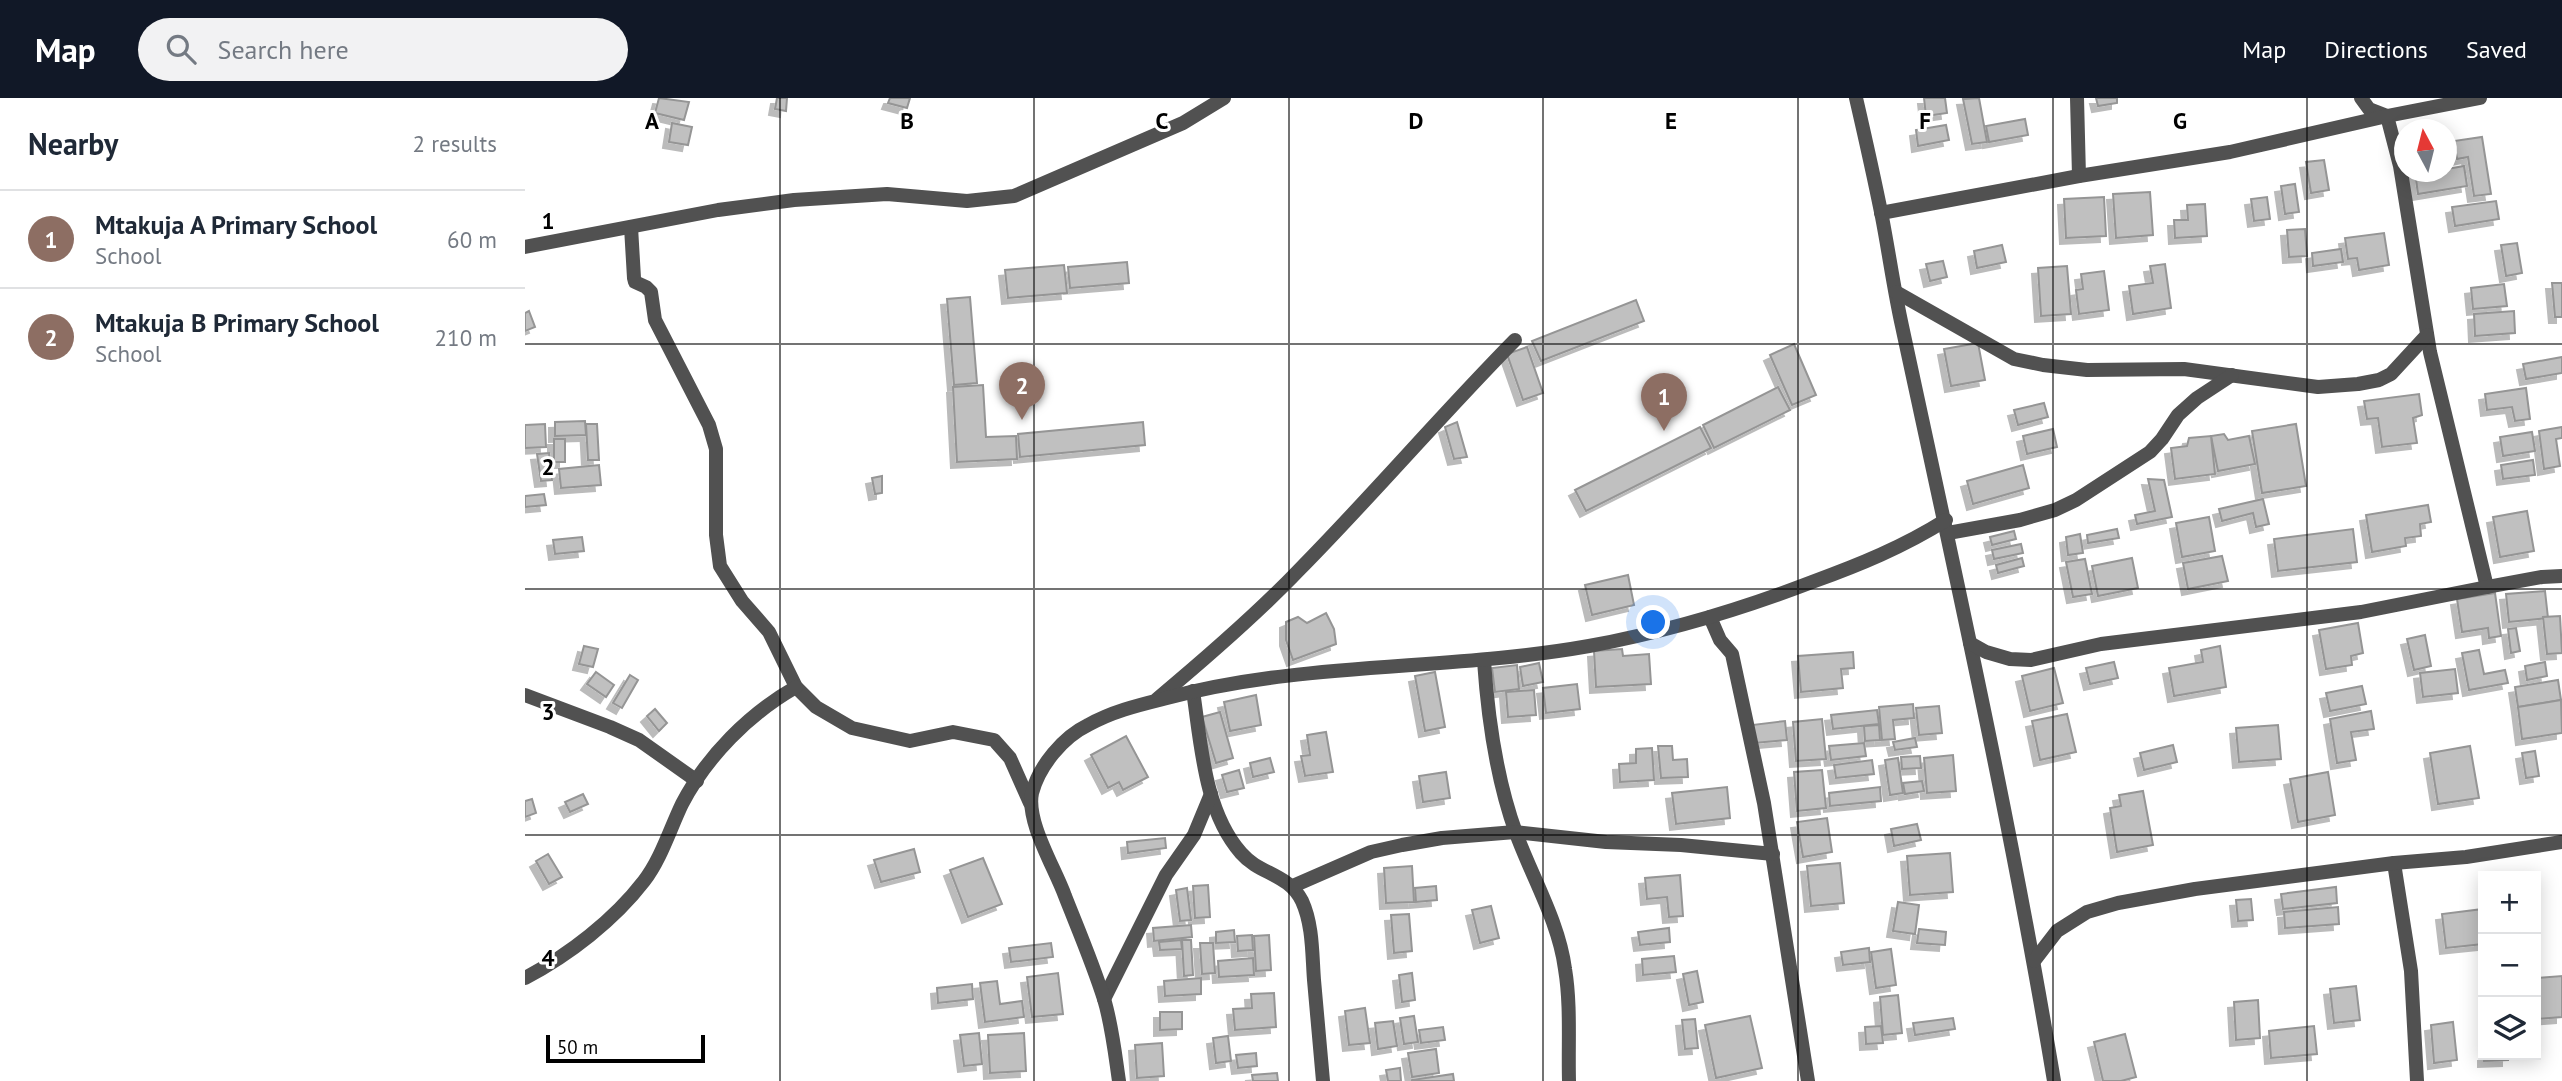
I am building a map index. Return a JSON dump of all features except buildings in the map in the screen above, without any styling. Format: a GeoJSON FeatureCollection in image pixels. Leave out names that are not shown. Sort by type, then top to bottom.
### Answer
{"type":"FeatureCollection","features":[{"type":"Feature","properties":{"kind":"street"},"geometry":{"type":"LineString","coordinates":[[525,247],[718,210],[794,200],[887,194],[967,201],[1014,196],[1183,123],[1224,98]]}},
{"type":"Feature","properties":{"kind":"street"},"geometry":{"type":"LineString","coordinates":[[1856,98],[1947,526],[2034,961],[2054,1081]]}},
{"type":"Feature","properties":{"kind":"street"},"geometry":{"type":"LineString","coordinates":[[2077,98],[2079,176]]}},
{"type":"Feature","properties":{"kind":"street"},"geometry":{"type":"LineString","coordinates":[[2361,98],[2369,109],[2387,116]]}},
{"type":"Feature","properties":{"kind":"street"},"geometry":{"type":"LineString","coordinates":[[1881,213],[2079,176],[2230,152],[2480,98]]}},
{"type":"Feature","properties":{"kind":"street"},"geometry":{"type":"LineString","coordinates":[[2387,116],[2407,205],[2427,335],[2487,587]]}},
{"type":"Feature","properties":{"kind":"street"},"geometry":{"type":"LineString","coordinates":[[631,227],[634,278],[651,292],[655,320],[709,425],[716,449],[716,535],[720,566],[742,601],[769,632],[796,687],[816,707],[852,728],[910,741],[953,732],[994,740],[1010,758],[1031,804],[1042,847],[1064,892],[1104,999],[1119,1081]]}},
{"type":"Feature","properties":{"kind":"street"},"geometry":{"type":"LineString","coordinates":[[1896,292],[2014,359],[2087,370],[2159,368],[2318,387],[2368,382],[2391,374],[2427,335]]}},
{"type":"Feature","properties":{"kind":"street"},"geometry":{"type":"LineString","coordinates":[[1153,702],[1240,627],[1300,569],[1515,340]]}},
{"type":"Feature","properties":{"kind":"street"},"geometry":{"type":"LineString","coordinates":[[1031,804],[1033,790],[1056,748],[1084,726],[1120,710],[1238,682],[1301,674],[1484,661],[1588,646],[1710,617],[1870,561],[1947,526],[2020,520],[2055,509],[2076,500],[2150,452],[2178,415],[2197,398],[2232,375]]}},
{"type":"Feature","properties":{"kind":"street"},"geometry":{"type":"LineString","coordinates":[[1970,643],[1986,652],[2010,659],[2031,660],[2101,644],[2361,612],[2542,577],[2562,576]]}},
{"type":"Feature","properties":{"kind":"street"},"geometry":{"type":"LineString","coordinates":[[1710,617],[1720,640],[1732,654],[1773,854],[1808,1081]]}},
{"type":"Feature","properties":{"kind":"street"},"geometry":{"type":"LineString","coordinates":[[1484,661],[1495,755],[1515,832],[1556,934],[1565,968],[1569,1081]]}},
{"type":"Feature","properties":{"kind":"street"},"geometry":{"type":"LineString","coordinates":[[525,978],[542,969],[617,912],[646,879],[683,803],[708,764],[764,708],[796,687]]}},
{"type":"Feature","properties":{"kind":"street"},"geometry":{"type":"LineString","coordinates":[[1193,691],[1212,794],[1222,821],[1240,851],[1257,868],[1293,886],[1303,904],[1311,938],[1323,1081]]}},
{"type":"Feature","properties":{"kind":"street"},"geometry":{"type":"LineString","coordinates":[[525,695],[639,740],[697,781]]}},
{"type":"Feature","properties":{"kind":"street"},"geometry":{"type":"LineString","coordinates":[[1104,999],[1166,875],[1194,835],[1212,794]]}},
{"type":"Feature","properties":{"kind":"street"},"geometry":{"type":"LineString","coordinates":[[1293,886],[1371,852],[1442,838],[1515,832],[1607,842],[1681,845],[1773,854]]}},
{"type":"Feature","properties":{"kind":"street"},"geometry":{"type":"LineString","coordinates":[[2034,961],[2057,930],[2087,912],[2118,903],[2195,889],[2394,863],[2466,857],[2562,842]]}},
{"type":"Feature","properties":{"kind":"street"},"geometry":{"type":"LineString","coordinates":[[2394,863],[2411,971],[2417,1081]]}},
{"type":"Feature","properties":{"kind":"place","name":"Mtakuja B Primary School"},"geometry":{"type":"Point","coordinates":[1022,420]}},
{"type":"Feature","properties":{"kind":"place","name":"Mtakuja A Primary School"},"geometry":{"type":"Point","coordinates":[1664,431]}}]}
